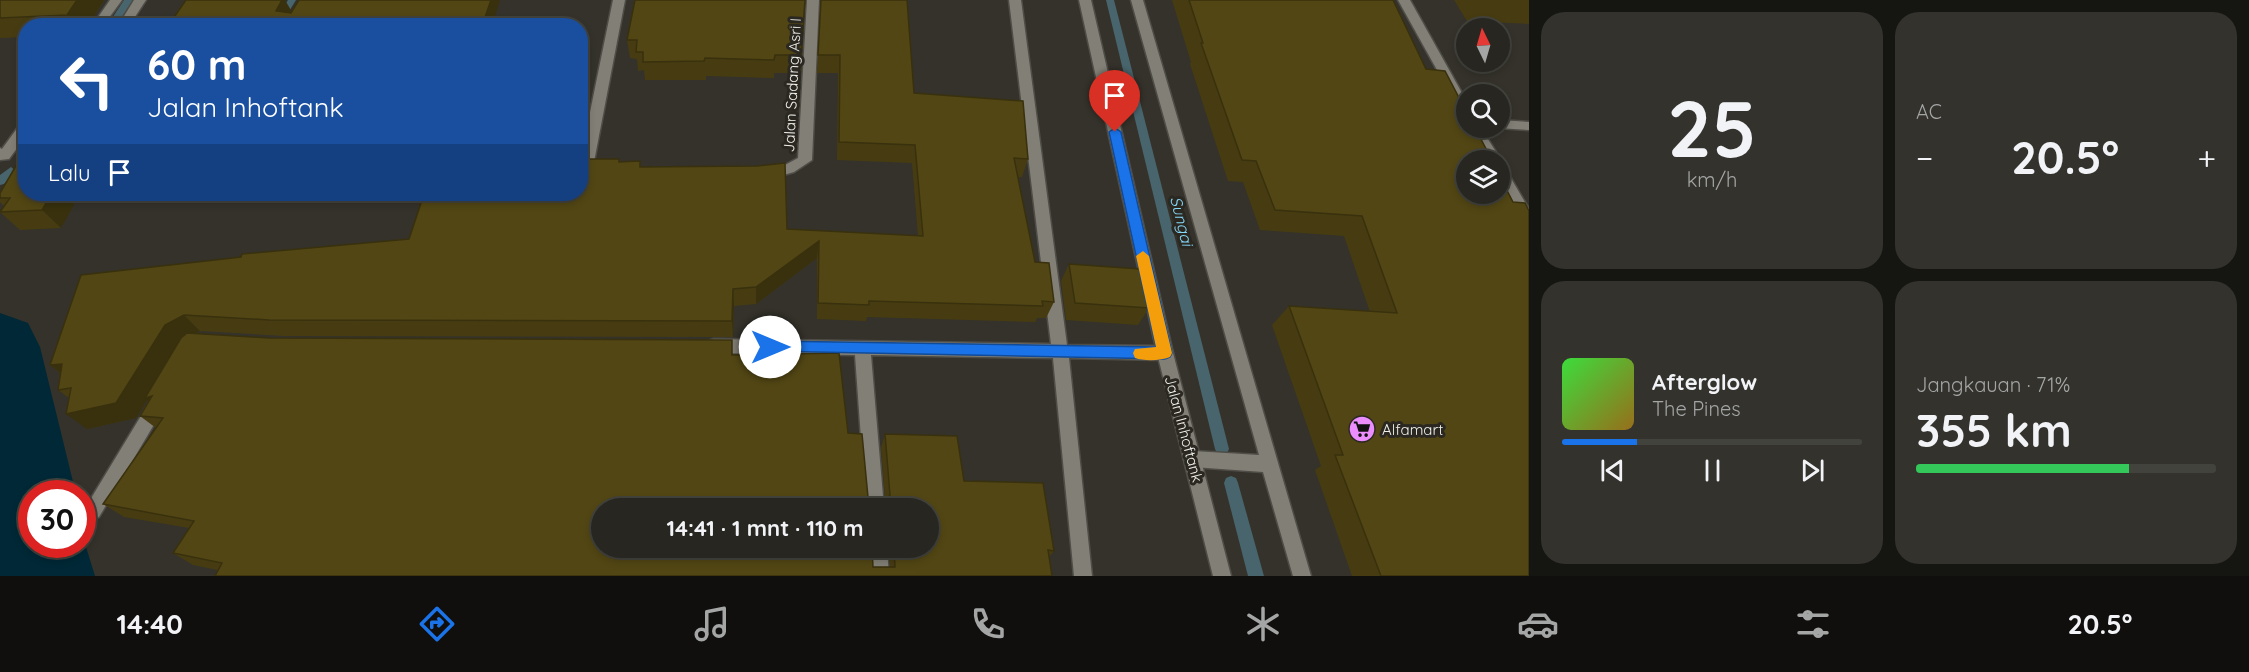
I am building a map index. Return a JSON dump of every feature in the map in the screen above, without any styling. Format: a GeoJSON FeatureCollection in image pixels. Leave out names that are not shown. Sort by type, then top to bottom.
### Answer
{"type":"FeatureCollection","features":[{"type":"Feature","properties":{"kind":"street"},"geometry":{"type":"LineString","coordinates":[[103,18],[116,0]]}},
{"type":"Feature","properties":{"kind":"street"},"geometry":{"type":"LineString","coordinates":[[128,18],[140,0]]}},
{"type":"Feature","properties":{"kind":"street"},"geometry":{"type":"LineString","coordinates":[[588,167],[619,0]]}},
{"type":"Feature","properties":{"kind":"street","name":"Jalan Sadang Asri I"},"geometry":{"type":"LineString","coordinates":[[748,176],[758,177],[789,169],[806,160],[813,0]]}},
{"type":"Feature","properties":{"kind":"street"},"geometry":{"type":"LineString","coordinates":[[1015,0],[1060,352],[1083,576]]}},
{"type":"Feature","properties":{"kind":"street","name":"Jalan Inhoftank"},"geometry":{"type":"LineString","coordinates":[[1085,0],[1165,353],[1222,576]]}},
{"type":"Feature","properties":{"kind":"street"},"geometry":{"type":"LineString","coordinates":[[1137,0],[1302,576]]}},
{"type":"Feature","properties":{"kind":"street"},"geometry":{"type":"LineString","coordinates":[[1404,0],[1456,92]]}},
{"type":"Feature","properties":{"kind":"street"},"geometry":{"type":"LineString","coordinates":[[1510,125],[1529,126]]}},
{"type":"Feature","properties":{"kind":"street"},"geometry":{"type":"LineString","coordinates":[[2,155],[18,136]]}},
{"type":"Feature","properties":{"kind":"street"},"geometry":{"type":"LineString","coordinates":[[1510,188],[1529,221]]}},
{"type":"Feature","properties":{"kind":"street"},"geometry":{"type":"LineString","coordinates":[[697,346],[1165,353]]}},
{"type":"Feature","properties":{"kind":"street"},"geometry":{"type":"LineString","coordinates":[[862,347],[874,498]]}},
{"type":"Feature","properties":{"kind":"street"},"geometry":{"type":"LineString","coordinates":[[96,506],[162,394]]}},
{"type":"Feature","properties":{"kind":"street"},"geometry":{"type":"LineString","coordinates":[[1193,459],[1269,464]]}},
{"type":"Feature","properties":{"kind":"street"},"geometry":{"type":"LineString","coordinates":[[879,558],[880,576]]}},
{"type":"Feature","properties":{"kind":"building"},"geometry":{"type":"Polygon","coordinates":[[[0,0],[77,0],[67,15],[0,18],[0,0]]]}},
{"type":"Feature","properties":{"kind":"building"},"geometry":{"type":"Polygon","coordinates":[[[186,0],[282,0],[276,11],[291,13],[299,0],[491,0],[485,18],[174,18],[186,0]]]}},
{"type":"Feature","properties":{"kind":"building"},"geometry":{"type":"Polygon","coordinates":[[[635,0],[805,0],[801,55],[775,55],[774,60],[705,58],[704,61],[643,62],[643,52],[636,52],[637,40],[627,40],[635,0]]]}},
{"type":"Feature","properties":{"kind":"building"},"geometry":{"type":"Polygon","coordinates":[[[821,0],[907,0],[914,93],[1023,101],[1028,159],[1014,158],[1035,262],[1049,263],[1054,302],[1042,301],[1043,306],[869,301],[869,305],[818,303],[819,241],[756,287],[733,289],[732,321],[269,320],[184,315],[165,325],[116,403],[66,414],[71,388],[58,390],[62,364],[50,365],[81,275],[241,257],[242,254],[409,239],[422,201],[588,201],[588,159],[619,159],[619,162],[640,161],[640,167],[757,166],[785,163],[787,229],[923,236],[915,145],[839,142],[840,55],[818,55],[821,0]]]}},
{"type":"Feature","properties":{"kind":"building"},"geometry":{"type":"Polygon","coordinates":[[[1189,0],[1393,0],[1426,69],[1445,71],[1456,92],[1456,138],[1480,138],[1487,150],[1456,150],[1456,204],[1510,204],[1510,196],[1513,202],[1525,203],[1529,211],[1529,576],[1381,576],[1335,455],[1343,455],[1289,306],[1397,313],[1362,216],[1275,210],[1256,161],[1242,160],[1201,43],[1203,43],[1189,0]]]}},
{"type":"Feature","properties":{"kind":"building"},"geometry":{"type":"Polygon","coordinates":[[[18,164],[18,201],[47,201],[42,210],[0,212],[10,198],[0,198],[0,193],[18,164]]]}},
{"type":"Feature","properties":{"kind":"building"},"geometry":{"type":"Polygon","coordinates":[[[1069,264],[1140,269],[1149,308],[1075,303],[1069,264]]]}},
{"type":"Feature","properties":{"kind":"building"},"geometry":{"type":"Polygon","coordinates":[[[187,333],[269,338],[732,340],[732,355],[839,353],[848,433],[862,434],[868,497],[888,498],[890,495],[885,434],[957,436],[964,481],[1043,483],[1054,551],[1048,550],[1052,576],[215,576],[222,563],[173,553],[194,521],[103,504],[163,418],[140,416],[152,396],[145,398],[181,338],[187,333]]]}},
{"type":"Feature","properties":{"kind":"waterway"},"geometry":{"type":"LineString","coordinates":[[117,18],[129,0]]}},
{"type":"Feature","properties":{"kind":"waterway"},"geometry":{"type":"LineString","coordinates":[[280,18],[292,0]]}},
{"type":"Feature","properties":{"kind":"waterway","name":"Sungai"},"geometry":{"type":"LineString","coordinates":[[1110,0],[1222,449]]}},
{"type":"Feature","properties":{"kind":"waterway"},"geometry":{"type":"LineString","coordinates":[[0,181],[11,171]]}},
{"type":"Feature","properties":{"kind":"waterway"},"geometry":{"type":"LineString","coordinates":[[0,347],[28,480]]}},
{"type":"Feature","properties":{"kind":"waterway","name":"Sungai"},"geometry":{"type":"LineString","coordinates":[[1231,483],[1256,576]]}},
{"type":"Feature","properties":{"kind":"waterway"},"geometry":{"type":"LineString","coordinates":[[43,558],[47,576]]}},
{"type":"Feature","properties":{"kind":"slow traffic"},"geometry":{"type":"LineString","coordinates":[[1140,353],[1165,353],[1143,256]]}},
{"type":"Feature","properties":{"kind":"place","name":"Alfamart"},"geometry":{"type":"Point","coordinates":[1362,429]}},
{"type":"Feature","properties":{"kind":"route"},"geometry":{"type":"LineString","coordinates":[[770,347],[1165,353],[1115,132]]}}]}
